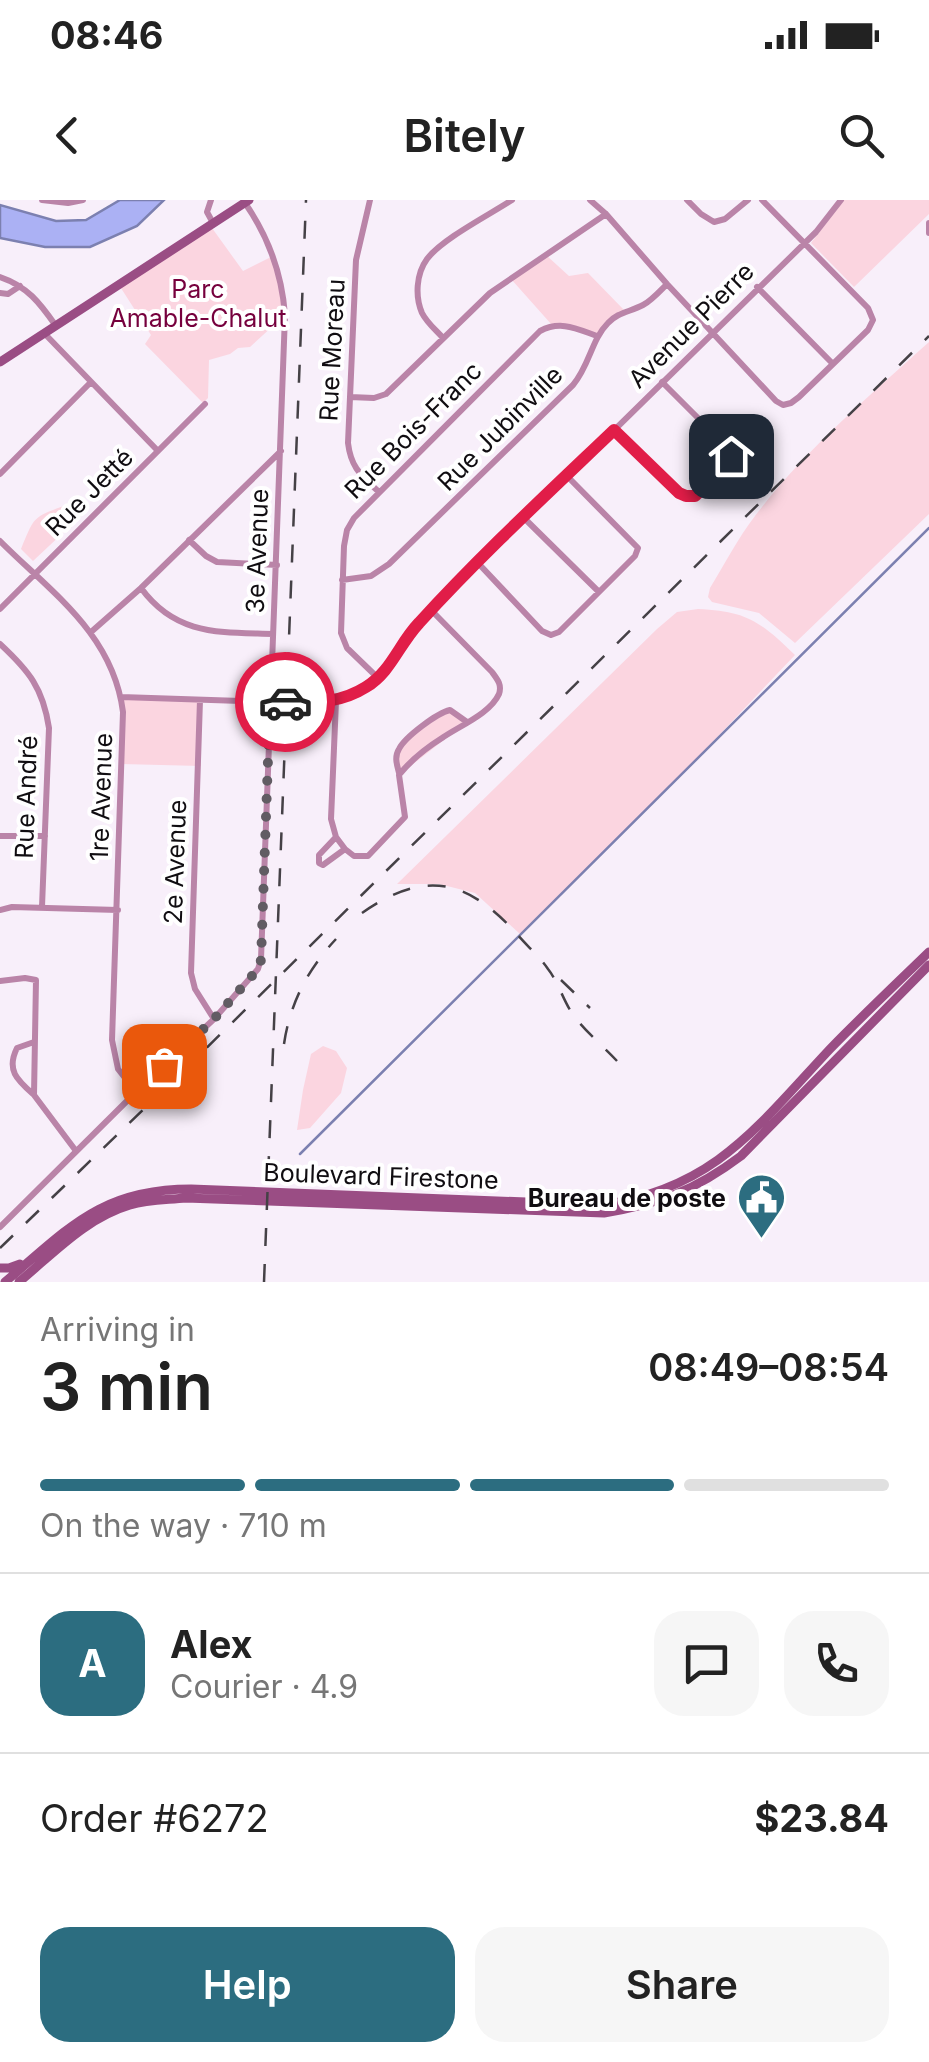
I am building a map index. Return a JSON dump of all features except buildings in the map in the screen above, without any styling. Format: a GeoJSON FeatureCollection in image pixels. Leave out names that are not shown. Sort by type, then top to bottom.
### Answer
{"type":"FeatureCollection","features":[{"type":"Feature","properties":{"kind":"main road"},"geometry":{"type":"LineString","coordinates":[[0,362],[247,201]]}},
{"type":"Feature","properties":{"kind":"main road","name":"Boulevard Firestone"},"geometry":{"type":"LineString","coordinates":[[2,1282],[62,1231],[99,1208],[160,1190],[601,1204],[653,1194],[708,1168],[739,1145],[929,952]]}},
{"type":"Feature","properties":{"kind":"main road","name":"Boulevard Firestone"},"geometry":{"type":"LineString","coordinates":[[19,1282],[78,1231],[129,1205],[156,1200],[578,1213],[650,1205],[690,1189],[741,1156],[929,965]]}},
{"type":"Feature","properties":{"kind":"main road"},"geometry":{"type":"LineString","coordinates":[[0,1268],[18,1266],[47,1246]]}},
{"type":"Feature","properties":{"kind":"street"},"geometry":{"type":"LineString","coordinates":[[42,200],[83,200]]}},
{"type":"Feature","properties":{"kind":"street"},"geometry":{"type":"LineString","coordinates":[[211,200],[208,216],[213,224]]}},
{"type":"Feature","properties":{"kind":"street","name":"Rue Moreau"},"geometry":{"type":"LineString","coordinates":[[370,200],[356,260],[348,443],[357,472],[378,492]]}},
{"type":"Feature","properties":{"kind":"street"},"geometry":{"type":"LineString","coordinates":[[443,338],[424,317],[418,301],[420,271],[427,258],[442,245],[512,200]]}},
{"type":"Feature","properties":{"kind":"street"},"geometry":{"type":"LineString","coordinates":[[590,200],[783,405],[800,397],[868,330],[873,320],[868,308],[762,200]]}},
{"type":"Feature","properties":{"kind":"street"},"geometry":{"type":"LineString","coordinates":[[687,200],[714,222],[725,219],[748,200]]}},
{"type":"Feature","properties":{"kind":"street","name":"Avenue Pierre"},"geometry":{"type":"LineString","coordinates":[[121,698],[336,701],[363,689],[393,662],[431,610],[804,243],[840,200]]}},
{"type":"Feature","properties":{"kind":"street","name":"3e Avenue"},"geometry":{"type":"LineString","coordinates":[[214,1019],[258,969],[261,960],[277,565],[284,307],[273,256],[247,201]]}},
{"type":"Feature","properties":{"kind":"street"},"geometry":{"type":"LineString","coordinates":[[350,397],[386,394],[490,293],[606,214]]}},
{"type":"Feature","properties":{"kind":"street"},"geometry":{"type":"LineString","coordinates":[[929,223],[929,233]]}},
{"type":"Feature","properties":{"kind":"street"},"geometry":{"type":"LineString","coordinates":[[0,277],[21,286],[56,326]]}},
{"type":"Feature","properties":{"kind":"street","name":"Rue Jubinville"},"geometry":{"type":"LineString","coordinates":[[342,580],[372,576],[389,564],[574,386],[585,370],[597,336],[611,319],[624,310],[643,305],[667,284]]}},
{"type":"Feature","properties":{"kind":"street"},"geometry":{"type":"LineString","coordinates":[[0,292],[8,294],[21,286]]}},
{"type":"Feature","properties":{"kind":"street"},"geometry":{"type":"LineString","coordinates":[[757,288],[833,364]]}},
{"type":"Feature","properties":{"kind":"street","name":"Rue Bois-Franc"},"geometry":{"type":"LineString","coordinates":[[378,678],[342,640],[344,546],[354,518],[540,331],[552,325],[568,325],[597,336]]}},
{"type":"Feature","properties":{"kind":"street"},"geometry":{"type":"LineString","coordinates":[[44,333],[158,451]]}},
{"type":"Feature","properties":{"kind":"street"},"geometry":{"type":"LineString","coordinates":[[0,474],[90,382]]}},
{"type":"Feature","properties":{"kind":"street"},"geometry":{"type":"LineString","coordinates":[[614,430],[686,496],[695,496],[725,466],[731,456],[727,448],[662,382]]}},
{"type":"Feature","properties":{"kind":"street","name":"Rue Jetté"},"geometry":{"type":"LineString","coordinates":[[0,608],[206,404]]}},
{"type":"Feature","properties":{"kind":"street"},"geometry":{"type":"LineString","coordinates":[[91,632],[280,451]]}},
{"type":"Feature","properties":{"kind":"street"},"geometry":{"type":"LineString","coordinates":[[478,562],[542,631],[551,635],[559,632],[638,548],[567,476]]}},
{"type":"Feature","properties":{"kind":"street"},"geometry":{"type":"LineString","coordinates":[[524,518],[600,592]]}},
{"type":"Feature","properties":{"kind":"street"},"geometry":{"type":"LineString","coordinates":[[189,540],[217,562],[277,565]]}},
{"type":"Feature","properties":{"kind":"street","name":"1re Avenue"},"geometry":{"type":"LineString","coordinates":[[0,541],[91,632],[116,675],[123,712],[112,1040],[118,1069],[136,1092]]}},
{"type":"Feature","properties":{"kind":"street"},"geometry":{"type":"LineString","coordinates":[[141,588],[165,612],[197,629],[273,634]]}},
{"type":"Feature","properties":{"kind":"street"},"geometry":{"type":"LineString","coordinates":[[399,774],[427,748],[497,698],[501,688],[492,672],[431,610]]}},
{"type":"Feature","properties":{"kind":"street","name":"Rue André"},"geometry":{"type":"LineString","coordinates":[[0,644],[36,684],[46,705],[49,728],[42,908]]}},
{"type":"Feature","properties":{"kind":"street","name":"2e Avenue"},"geometry":{"type":"LineString","coordinates":[[200,700],[191,972],[194,989],[214,1019]]}},
{"type":"Feature","properties":{"kind":"street"},"geometry":{"type":"LineString","coordinates":[[336,701],[332,818],[336,838],[354,856],[368,856],[403,822],[406,812],[396,759],[399,748],[438,714],[450,710],[467,722]]}},
{"type":"Feature","properties":{"kind":"street"},"geometry":{"type":"LineString","coordinates":[[0,836],[45,836]]}},
{"type":"Feature","properties":{"kind":"street"},"geometry":{"type":"LineString","coordinates":[[336,838],[320,855],[320,864],[346,849]]}},
{"type":"Feature","properties":{"kind":"street"},"geometry":{"type":"LineString","coordinates":[[0,910],[118,910]]}},
{"type":"Feature","properties":{"kind":"street"},"geometry":{"type":"LineString","coordinates":[[0,981],[36,980],[34,1095]]}},
{"type":"Feature","properties":{"kind":"street"},"geometry":{"type":"LineString","coordinates":[[0,1227],[214,1019]]}},
{"type":"Feature","properties":{"kind":"street"},"geometry":{"type":"LineString","coordinates":[[34,1042],[17,1048],[11,1060],[14,1073],[76,1150]]}},
{"type":"Feature","properties":{"kind":"green space"},"geometry":{"type":"Polygon","coordinates":[[[844,200],[929,200],[929,214],[854,287],[811,243],[844,200]]]}},
{"type":"Feature","properties":{"kind":"green space","name":"Parc Amable-Chalut"},"geometry":{"type":"Polygon","coordinates":[[[212,228],[243,271],[273,256],[285,315],[250,347],[209,360],[208,398],[203,403],[145,344],[151,335],[119,285],[212,228]]]}},
{"type":"Feature","properties":{"kind":"green space"},"geometry":{"type":"Polygon","coordinates":[[[546,255],[569,276],[588,273],[624,310],[597,336],[552,325],[511,279],[546,255]]]}},
{"type":"Feature","properties":{"kind":"green space"},"geometry":{"type":"Polygon","coordinates":[[[929,342],[929,514],[795,643],[759,613],[712,602],[708,597],[710,588],[743,533],[774,492],[838,425],[929,342]]]}},
{"type":"Feature","properties":{"kind":"green space"},"geometry":{"type":"Polygon","coordinates":[[[64,506],[81,516],[33,561],[21,549],[32,525],[40,516],[64,506]]]}},
{"type":"Feature","properties":{"kind":"green space"},"geometry":{"type":"Polygon","coordinates":[[[677,612],[729,612],[752,620],[795,655],[520,934],[475,893],[439,884],[397,884],[657,629],[677,612]]]}},
{"type":"Feature","properties":{"kind":"green space"},"geometry":{"type":"Polygon","coordinates":[[[121,697],[200,700],[201,766],[121,764],[121,697]]]}},
{"type":"Feature","properties":{"kind":"green space"},"geometry":{"type":"Polygon","coordinates":[[[450,710],[467,722],[399,775],[396,753],[420,727],[450,710]]]}},
{"type":"Feature","properties":{"kind":"green space"},"geometry":{"type":"Polygon","coordinates":[[[323,1046],[336,1051],[347,1068],[341,1093],[310,1128],[297,1130],[311,1054],[323,1046]]]}},
{"type":"Feature","properties":{"kind":"water"},"geometry":{"type":"Polygon","coordinates":[[[120,200],[164,200],[137,226],[90,247],[45,247],[0,238],[0,205],[56,221],[86,220],[120,200]]]}},
{"type":"Feature","properties":{"kind":"waterway"},"geometry":{"type":"LineString","coordinates":[[300,1154],[929,528]]}},
{"type":"Feature","properties":{"kind":"railway"},"geometry":{"type":"LineString","coordinates":[[264,1282],[306,200]]}},
{"type":"Feature","properties":{"kind":"railway"},"geometry":{"type":"LineString","coordinates":[[0,1248],[929,336]]}},
{"type":"Feature","properties":{"kind":"railway"},"geometry":{"type":"LineString","coordinates":[[362,913],[406,890],[426,886],[444,886],[481,901],[541,960],[574,1016],[617,1061]]}},
{"type":"Feature","properties":{"kind":"railway"},"geometry":{"type":"LineString","coordinates":[[284,1044],[302,987],[336,939]]}},
{"type":"Feature","properties":{"kind":"railway"},"geometry":{"type":"LineString","coordinates":[[561,980],[590,1008]]}},
{"type":"Feature","properties":{"kind":"way so far"},"geometry":{"type":"LineString","coordinates":[[164,1066],[214,1019],[258,969],[261,960],[270,702],[285,702]]}},
{"type":"Feature","properties":{"kind":"place","name":"Bureau de poste"},"geometry":{"type":"Point","coordinates":[761,1240]}},
{"type":"Feature","properties":{"kind":"route"},"geometry":{"type":"LineString","coordinates":[[285,702],[336,701],[371,684],[393,662],[418,624],[614,430],[686,496],[695,496],[731,456]]}}]}
